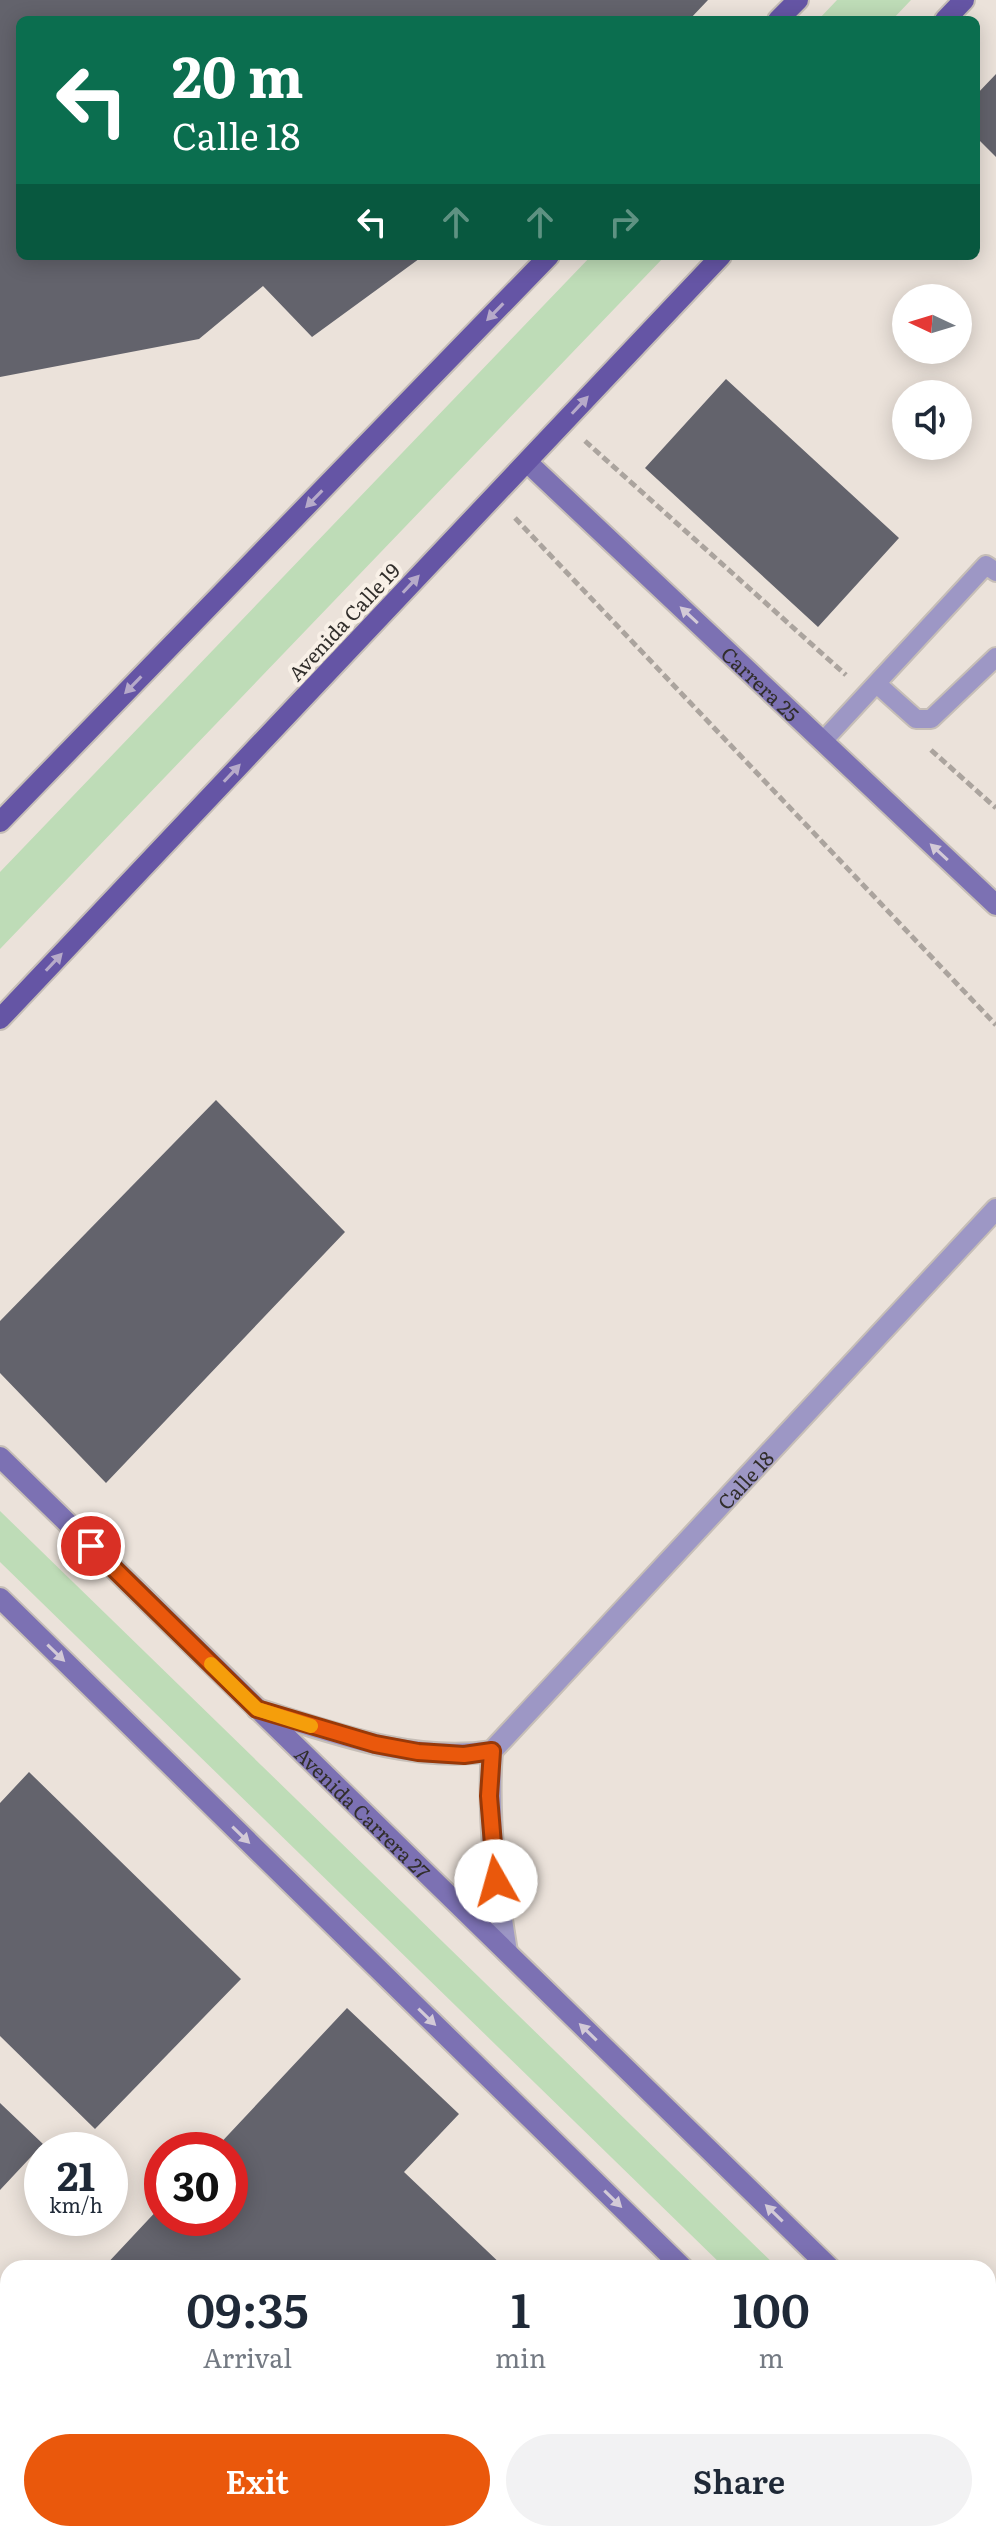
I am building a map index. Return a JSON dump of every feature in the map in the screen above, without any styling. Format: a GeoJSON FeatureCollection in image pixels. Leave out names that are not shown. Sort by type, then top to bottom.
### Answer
{"type":"FeatureCollection","features":[{"type":"Feature","properties":{"kind":"main road"},"geometry":{"type":"LineString","coordinates":[[782,16],[798,0]]}},
{"type":"Feature","properties":{"kind":"main road"},"geometry":{"type":"LineString","coordinates":[[949,16],[964,0]]}},
{"type":"Feature","properties":{"kind":"main road"},"geometry":{"type":"LineString","coordinates":[[0,822],[545,260]]}},
{"type":"Feature","properties":{"kind":"main road","name":"Avenida Calle 19"},"geometry":{"type":"LineString","coordinates":[[0,1019],[717,260]]}},
{"type":"Feature","properties":{"kind":"main road","name":"Carrera 25"},"geometry":{"type":"LineString","coordinates":[[527,462],[996,905]]}},
{"type":"Feature","properties":{"kind":"main road","name":"Avenida Carrera 27"},"geometry":{"type":"LineString","coordinates":[[0,1457],[822,2260]]}},
{"type":"Feature","properties":{"kind":"main road"},"geometry":{"type":"LineString","coordinates":[[0,1598],[675,2260]]}},
{"type":"Feature","properties":{"kind":"street","name":"Calle 18"},"geometry":{"type":"LineString","coordinates":[[492,1751],[996,1209]]}},
{"type":"Feature","properties":{"kind":"street"},"geometry":{"type":"LineString","coordinates":[[257,1709],[337,1734],[404,1749],[464,1755],[492,1751],[489,1796],[491,1836],[507,1952]]}},
{"type":"Feature","properties":{"kind":"lane"},"geometry":{"type":"LineString","coordinates":[[823,741],[986,565],[996,572]]}},
{"type":"Feature","properties":{"kind":"lane"},"geometry":{"type":"LineString","coordinates":[[873,689],[916,719],[931,719],[996,657]]}},
{"type":"Feature","properties":{"kind":"path"},"geometry":{"type":"LineString","coordinates":[[564,422],[873,689]]}},
{"type":"Feature","properties":{"kind":"path"},"geometry":{"type":"LineString","coordinates":[[495,496],[996,1025]]}},
{"type":"Feature","properties":{"kind":"path"},"geometry":{"type":"LineString","coordinates":[[926,746],[996,808]]}},
{"type":"Feature","properties":{"kind":"green space"},"geometry":{"type":"Polygon","coordinates":[[[837,0],[911,0],[896,16],[822,16],[837,0]]]}},
{"type":"Feature","properties":{"kind":"green space"},"geometry":{"type":"Polygon","coordinates":[[[587,260],[661,260],[0,949],[0,872],[587,260]]]}},
{"type":"Feature","properties":{"kind":"green space"},"geometry":{"type":"Polygon","coordinates":[[[0,1511],[770,2260],[717,2260],[0,1562],[0,1511]]]}},
{"type":"Feature","properties":{"kind":"building"},"geometry":{"type":"Polygon","coordinates":[[[0,0],[708,0],[693,16],[16,16],[16,260],[418,260],[312,337],[263,286],[199,339],[0,377],[0,0]]]}},
{"type":"Feature","properties":{"kind":"building"},"geometry":{"type":"Polygon","coordinates":[[[996,74],[996,157],[980,141],[980,91],[996,74]]]}},
{"type":"Feature","properties":{"kind":"building"},"geometry":{"type":"Polygon","coordinates":[[[726,379],[899,538],[818,627],[645,468],[726,379]]]}},
{"type":"Feature","properties":{"kind":"building"},"geometry":{"type":"Polygon","coordinates":[[[216,1100],[345,1232],[106,1483],[0,1373],[0,1321],[216,1100]]]}},
{"type":"Feature","properties":{"kind":"building"},"geometry":{"type":"Polygon","coordinates":[[[29,1772],[241,1979],[95,2129],[0,2036],[0,1803],[29,1772]]]}},
{"type":"Feature","properties":{"kind":"building"},"geometry":{"type":"Polygon","coordinates":[[[347,2008],[459,2114],[404,2172],[497,2260],[110,2260],[144,2224],[144,2236],[248,2236],[248,2132],[231,2132],[347,2008]]]}},
{"type":"Feature","properties":{"kind":"building"},"geometry":{"type":"Polygon","coordinates":[[[0,2103],[30,2132],[24,2132],[24,2164],[0,2190],[0,2103]]]}},
{"type":"Feature","properties":{"kind":"slow traffic"},"geometry":{"type":"LineString","coordinates":[[211,1664],[257,1709],[311,1726]]}},
{"type":"Feature","properties":{"kind":"route"},"geometry":{"type":"LineString","coordinates":[[91,1546],[257,1709],[337,1734],[418,1752],[464,1755],[492,1751],[489,1796],[496,1881]]}}]}
